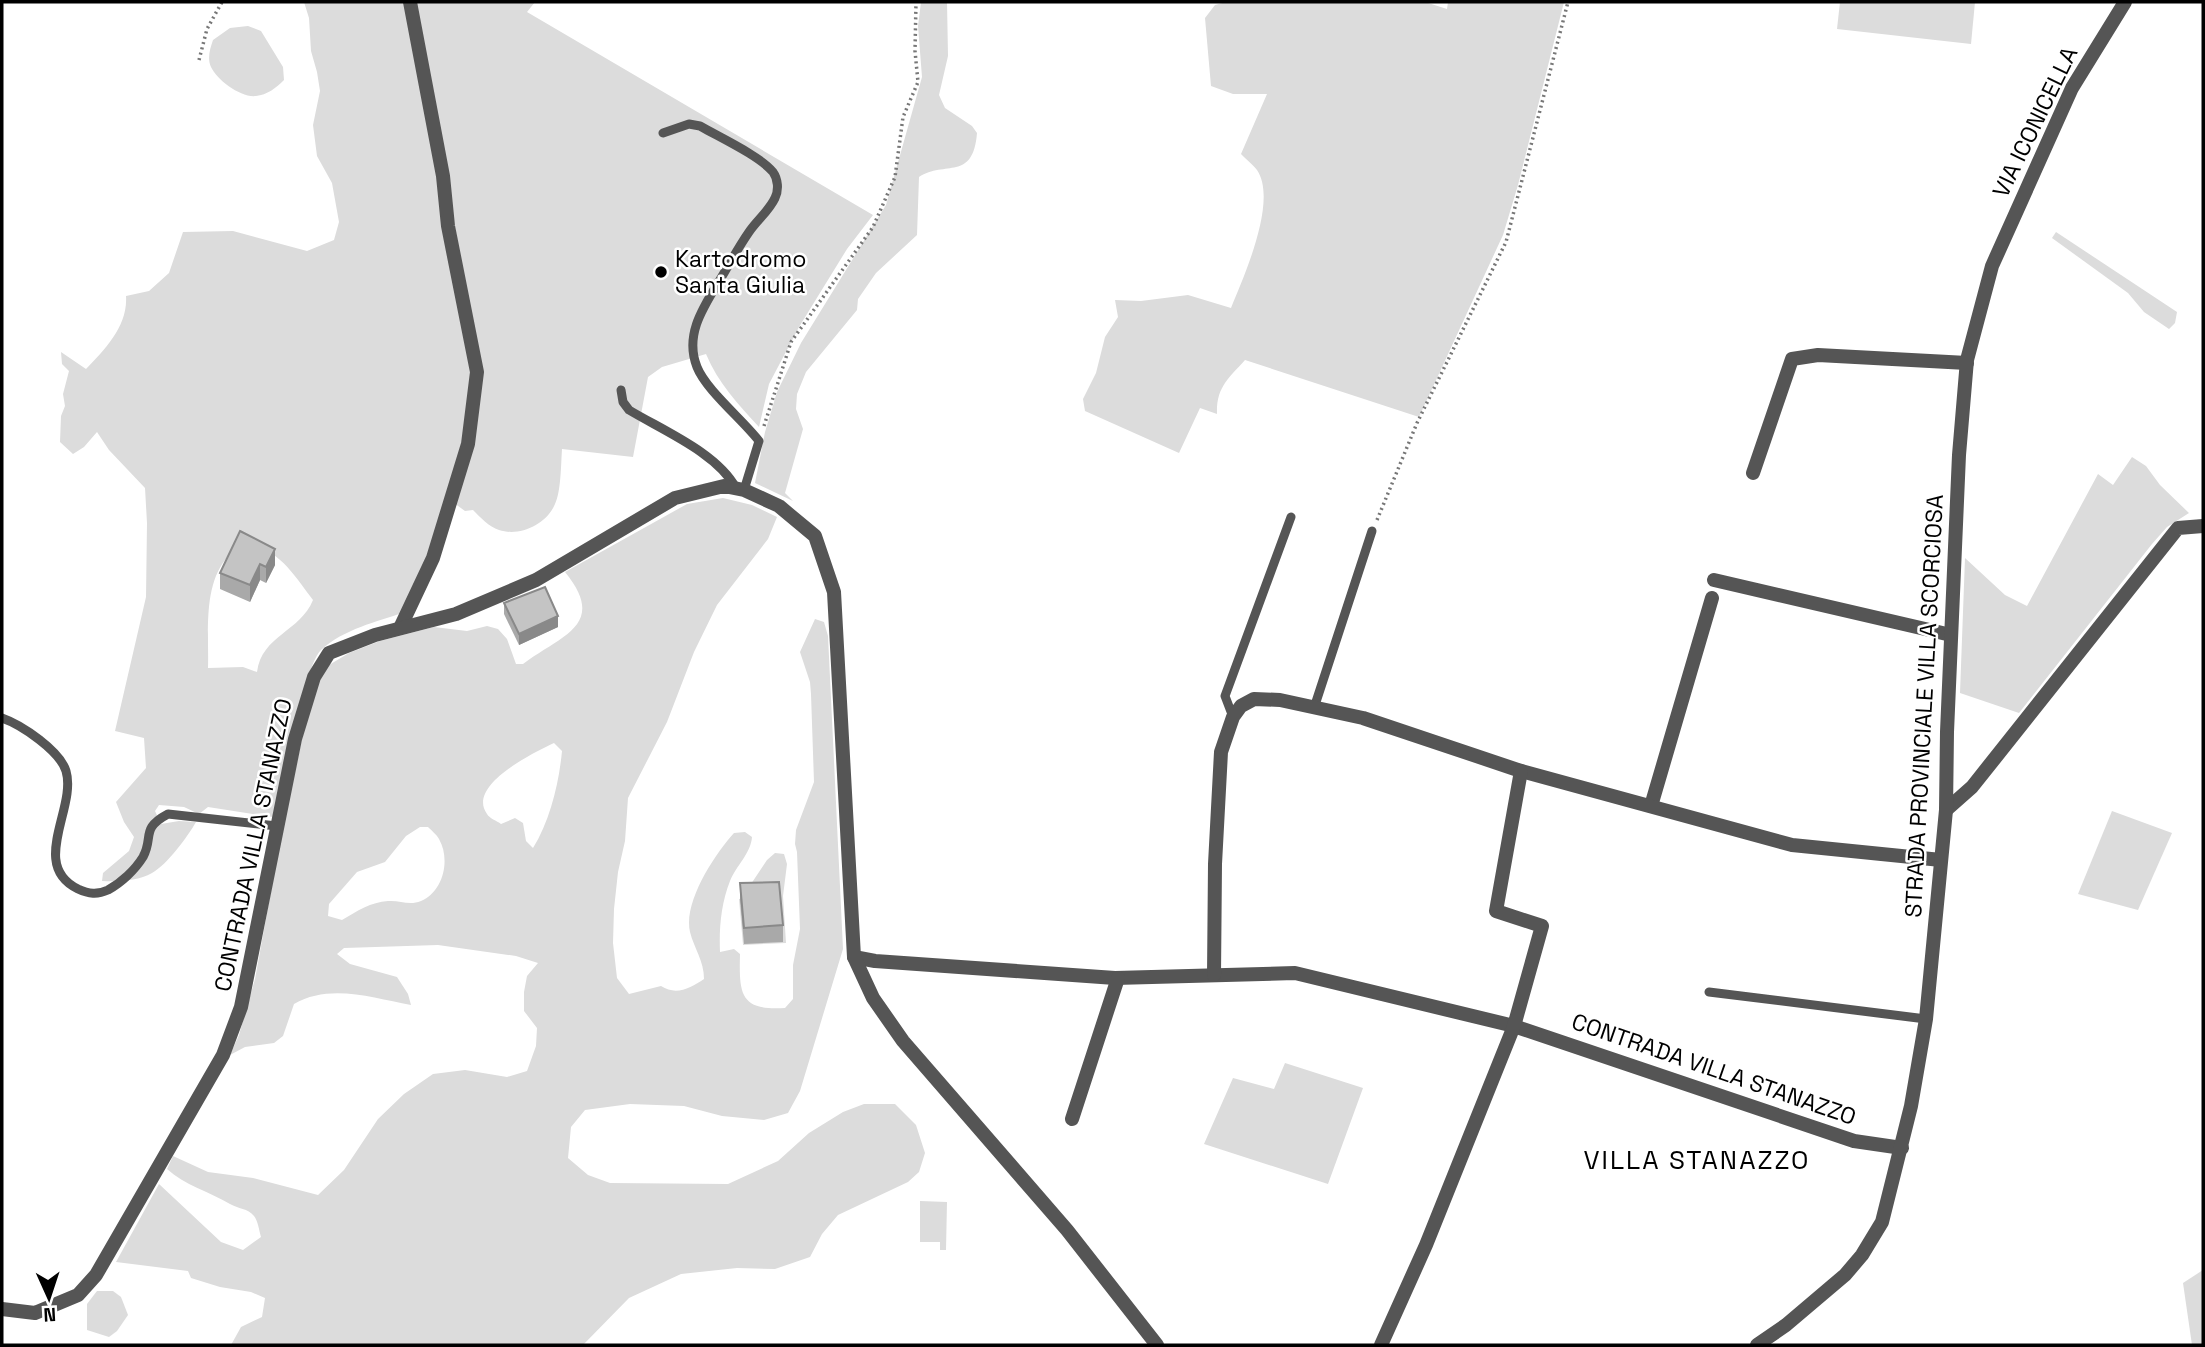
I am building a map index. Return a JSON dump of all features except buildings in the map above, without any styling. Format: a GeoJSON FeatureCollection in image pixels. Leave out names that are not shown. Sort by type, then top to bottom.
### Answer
{"type":"FeatureCollection","features":[{"type":"Feature","properties":{"kind":"street"},"geometry":{"type":"LineString","coordinates":[[400,628],[433,558],[468,444],[477,372],[448,226],[443,176],[410,2]]}},
{"type":"Feature","properties":{"kind":"street","name":"VIA ICONICELLA"},"geometry":{"type":"LineString","coordinates":[[1992,266],[2072,88],[2125,2]]}},
{"type":"Feature","properties":{"kind":"street","name":"STRADA PROVINCIALE VILLA SCORCIOSA"},"geometry":{"type":"LineString","coordinates":[[1760,1345],[1845,1275],[1862,1255],[1882,1222],[1902,1148],[1927,1019],[1946,810],[1959,455],[1967,363],[1992,266]]}},
{"type":"Feature","properties":{"kind":"street"},"geometry":{"type":"LineString","coordinates":[[1753,473],[1792,359],[1818,355],[1967,363]]}},
{"type":"Feature","properties":{"kind":"street","name":"CONTRADA VILLA STANAZZO"},"geometry":{"type":"LineString","coordinates":[[2,1309],[35,1313],[78,1295],[96,1275],[223,1055],[241,1007],[295,739],[314,677],[329,653],[400,628],[456,614],[536,580],[675,498],[724,486],[740,489]]}},
{"type":"Feature","properties":{"kind":"street"},"geometry":{"type":"LineString","coordinates":[[740,489],[779,506],[815,536],[834,592],[854,957],[873,998],[903,1041],[1067,1230],[1157,1345]]}},
{"type":"Feature","properties":{"kind":"street"},"geometry":{"type":"LineString","coordinates":[[1946,810],[1972,787],[2178,528],[2203,526]]}},
{"type":"Feature","properties":{"kind":"street"},"geometry":{"type":"LineString","coordinates":[[1714,580],[1951,635]]}},
{"type":"Feature","properties":{"kind":"street"},"geometry":{"type":"LineString","coordinates":[[1651,806],[1712,598]]}},
{"type":"Feature","properties":{"kind":"street"},"geometry":{"type":"LineString","coordinates":[[1214,975],[1215,864],[1221,752],[1233,717],[1241,706],[1254,699],[1280,700],[1363,718],[1521,771],[1792,845],[1941,860]]}},
{"type":"Feature","properties":{"kind":"street"},"geometry":{"type":"LineString","coordinates":[[1381,1345],[1426,1245],[1514,1026],[1542,926],[1496,911],[1521,771]]}},
{"type":"Feature","properties":{"kind":"street","name":"CONTRADA VILLA STANAZZO"},"geometry":{"type":"LineString","coordinates":[[854,957],[875,961],[1118,978],[1295,973],[1514,1026],[1854,1141],[1902,1148]]}},
{"type":"Feature","properties":{"kind":"street"},"geometry":{"type":"LineString","coordinates":[[1072,1119],[1118,978]]}},
{"type":"Feature","properties":{"kind":"lane"},"geometry":{"type":"LineString","coordinates":[[663,133],[688,124],[700,126],[764,164],[774,174],[777,186],[776,196],[750,230],[698,316],[692,350],[698,369],[706,382],[759,441],[740,489]]}},
{"type":"Feature","properties":{"kind":"lane"},"geometry":{"type":"LineString","coordinates":[[621,390],[623,402],[629,410],[716,462],[740,489]]}},
{"type":"Feature","properties":{"kind":"lane"},"geometry":{"type":"LineString","coordinates":[[1233,717],[1225,696],[1291,517]]}},
{"type":"Feature","properties":{"kind":"lane"},"geometry":{"type":"LineString","coordinates":[[1314,708],[1372,531]]}},
{"type":"Feature","properties":{"kind":"lane"},"geometry":{"type":"LineString","coordinates":[[2,718],[58,754],[66,770],[68,786],[55,839],[55,856],[60,872],[71,886],[86,893],[96,895],[110,889],[131,872],[144,855],[147,833],[156,820],[168,814],[277,826]]}},
{"type":"Feature","properties":{"kind":"lane"},"geometry":{"type":"LineString","coordinates":[[1709,992],[1927,1019]]}},
{"type":"Feature","properties":{"kind":"path"},"geometry":{"type":"LineString","coordinates":[[199,60],[207,29],[222,2]]}},
{"type":"Feature","properties":{"kind":"path"},"geometry":{"type":"LineString","coordinates":[[759,441],[791,342],[873,227],[895,177],[903,117],[918,82],[915,51],[916,2]]}},
{"type":"Feature","properties":{"kind":"path"},"geometry":{"type":"LineString","coordinates":[[1372,531],[1417,423],[1506,242],[1567,2]]}},
{"type":"Feature","properties":{"kind":"shaded area"},"geometry":{"type":"Polygon","coordinates":[[[304,2],[405,2],[476,368],[465,445],[446,506],[405,612],[340,637],[321,650],[314,661],[300,702],[273,817],[208,807],[199,814],[184,807],[159,805],[155,811],[161,824],[196,822],[183,842],[164,864],[146,876],[102,881],[103,873],[129,851],[134,837],[116,802],[146,768],[144,738],[115,731],[146,597],[145,488],[109,450],[97,432],[84,447],[73,454],[60,442],[61,416],[65,406],[63,394],[69,371],[62,364],[61,352],[86,369],[108,345],[119,327],[126,307],[126,296],[149,291],[169,273],[183,232],[233,231],[307,251],[334,240],[339,222],[332,183],[317,156],[313,125],[320,91],[311,51],[309,18],[304,2]],[[241,544],[225,560],[213,584],[209,612],[208,668],[243,667],[257,672],[260,660],[273,641],[299,620],[313,600],[283,563],[264,549],[241,544]]]}},
{"type":"Feature","properties":{"kind":"shaded area","name":"Kartodromo Santa Giulia"},"geometry":{"type":"Polygon","coordinates":[[[415,2],[535,2],[527,12],[873,215],[847,249],[799,327],[769,384],[759,427],[723,384],[706,354],[662,367],[648,377],[633,457],[562,449],[557,499],[551,511],[539,523],[524,530],[507,532],[488,524],[473,510],[465,511],[454,503],[481,373],[415,2]]]}},
{"type":"Feature","properties":{"kind":"shaded area"},"geometry":{"type":"Polygon","coordinates":[[[921,2],[947,2],[948,56],[939,95],[945,108],[972,126],[977,133],[974,148],[964,164],[919,177],[917,235],[876,273],[858,299],[857,310],[806,372],[797,394],[796,409],[803,429],[785,493],[793,501],[755,483],[765,432],[777,392],[801,343],[886,205],[922,77],[918,26],[921,2]]]}},
{"type":"Feature","properties":{"kind":"shaded area"},"geometry":{"type":"Polygon","coordinates":[[[1226,2],[1425,2],[1447,9],[1448,2],[1564,2],[1503,235],[1419,417],[1245,360],[1221,390],[1217,414],[1200,408],[1179,453],[1085,411],[1083,399],[1096,373],[1105,337],[1118,317],[1115,300],[1141,301],[1188,295],[1231,308],[1257,239],[1264,200],[1262,184],[1257,170],[1241,154],[1267,94],[1233,94],[1211,86],[1205,18],[1215,5],[1226,2]]]}},
{"type":"Feature","properties":{"kind":"shaded area"},"geometry":{"type":"Polygon","coordinates":[[[1840,2],[1975,2],[1971,44],[1837,29],[1840,2]]]}},
{"type":"Feature","properties":{"kind":"shaded area"},"geometry":{"type":"Polygon","coordinates":[[[248,26],[261,31],[283,67],[284,80],[271,91],[256,96],[243,94],[224,82],[214,72],[209,60],[213,40],[230,28],[248,26]]]}},
{"type":"Feature","properties":{"kind":"shaded area"},"geometry":{"type":"Polygon","coordinates":[[[2056,232],[2177,312],[2175,323],[2169,329],[2144,312],[2128,293],[2052,238],[2056,232]]]}},
{"type":"Feature","properties":{"kind":"shaded area"},"geometry":{"type":"Polygon","coordinates":[[[2132,457],[2146,466],[2160,485],[2189,513],[2167,527],[2152,544],[2019,713],[1960,693],[1965,558],[2005,595],[2027,606],[2098,474],[2113,485],[2132,457]]]}},
{"type":"Feature","properties":{"kind":"shaded area"},"geometry":{"type":"Polygon","coordinates":[[[723,498],[752,505],[777,517],[768,539],[717,605],[694,652],[667,722],[628,798],[625,841],[614,909],[613,943],[617,978],[629,994],[661,986],[683,990],[704,979],[701,960],[690,932],[691,907],[702,879],[718,853],[734,833],[745,832],[752,837],[751,843],[727,890],[721,916],[720,952],[734,949],[740,954],[742,989],[751,1003],[770,1008],[785,1008],[793,999],[793,965],[800,929],[796,830],[814,782],[810,682],[800,652],[815,619],[824,622],[828,636],[843,949],[800,1091],[788,1113],[764,1120],[722,1116],[684,1106],[630,1104],[585,1110],[571,1127],[568,1158],[588,1175],[610,1183],[728,1184],[778,1161],[809,1133],[843,1112],[864,1104],[895,1104],[916,1125],[925,1153],[919,1172],[908,1182],[838,1215],[822,1234],[810,1257],[775,1269],[737,1268],[681,1274],[629,1298],[583,1345],[231,1345],[241,1327],[262,1317],[265,1298],[251,1292],[220,1287],[191,1278],[188,1271],[116,1262],[159,1184],[221,1242],[243,1250],[261,1237],[252,1213],[189,1184],[167,1169],[173,1156],[208,1172],[253,1178],[318,1195],[344,1170],[378,1119],[404,1094],[433,1074],[465,1070],[507,1077],[527,1071],[536,1046],[537,1028],[524,1011],[524,992],[527,976],[538,963],[516,956],[438,945],[344,948],[337,954],[350,964],[397,977],[408,994],[411,1005],[352,994],[322,994],[294,1004],[283,1036],[274,1043],[245,1047],[230,1055],[239,1035],[255,979],[283,825],[312,695],[324,668],[349,653],[380,641],[434,627],[467,631],[487,626],[498,629],[507,639],[516,664],[523,664],[565,636],[581,617],[582,605],[577,590],[565,572],[687,504],[723,498]],[[554,743],[505,771],[486,792],[483,803],[488,815],[501,824],[515,818],[523,823],[526,841],[533,848],[549,814],[559,776],[562,751],[554,743]],[[420,827],[406,836],[385,862],[357,872],[329,904],[328,916],[342,920],[376,903],[412,903],[429,897],[443,875],[443,847],[428,827],[420,827]]]}},
{"type":"Feature","properties":{"kind":"shaded area"},"geometry":{"type":"Polygon","coordinates":[[[2112,811],[2172,833],[2138,910],[2078,894],[2112,811]]]}},
{"type":"Feature","properties":{"kind":"shaded area"},"geometry":{"type":"Polygon","coordinates":[[[775,853],[784,854],[787,864],[783,896],[786,943],[743,945],[739,899],[752,897],[749,887],[767,860],[775,853]]]}},
{"type":"Feature","properties":{"kind":"shaded area"},"geometry":{"type":"Polygon","coordinates":[[[1285,1063],[1363,1088],[1328,1184],[1204,1144],[1233,1078],[1274,1089],[1285,1063]]]}},
{"type":"Feature","properties":{"kind":"shaded area"},"geometry":{"type":"Polygon","coordinates":[[[920,1201],[947,1202],[946,1250],[940,1250],[940,1242],[920,1242],[920,1201]]]}},
{"type":"Feature","properties":{"kind":"shaded area"},"geometry":{"type":"Polygon","coordinates":[[[2203,1270],[2203,1345],[2192,1345],[2183,1283],[2203,1270]]]}},
{"type":"Feature","properties":{"kind":"shaded area"},"geometry":{"type":"Polygon","coordinates":[[[97,1291],[113,1291],[121,1297],[128,1315],[117,1331],[109,1337],[87,1330],[87,1304],[97,1291]]]}},
{"type":"Feature","properties":{"kind":"place","name":"Kartodromo Santa Giulia"},"geometry":{"type":"Point","coordinates":[661,272]}},
{"type":"Feature","properties":{"kind":"district","name":"VILLA STANAZZO"},"geometry":{"type":"Point","coordinates":[1697,1160]}}]}
